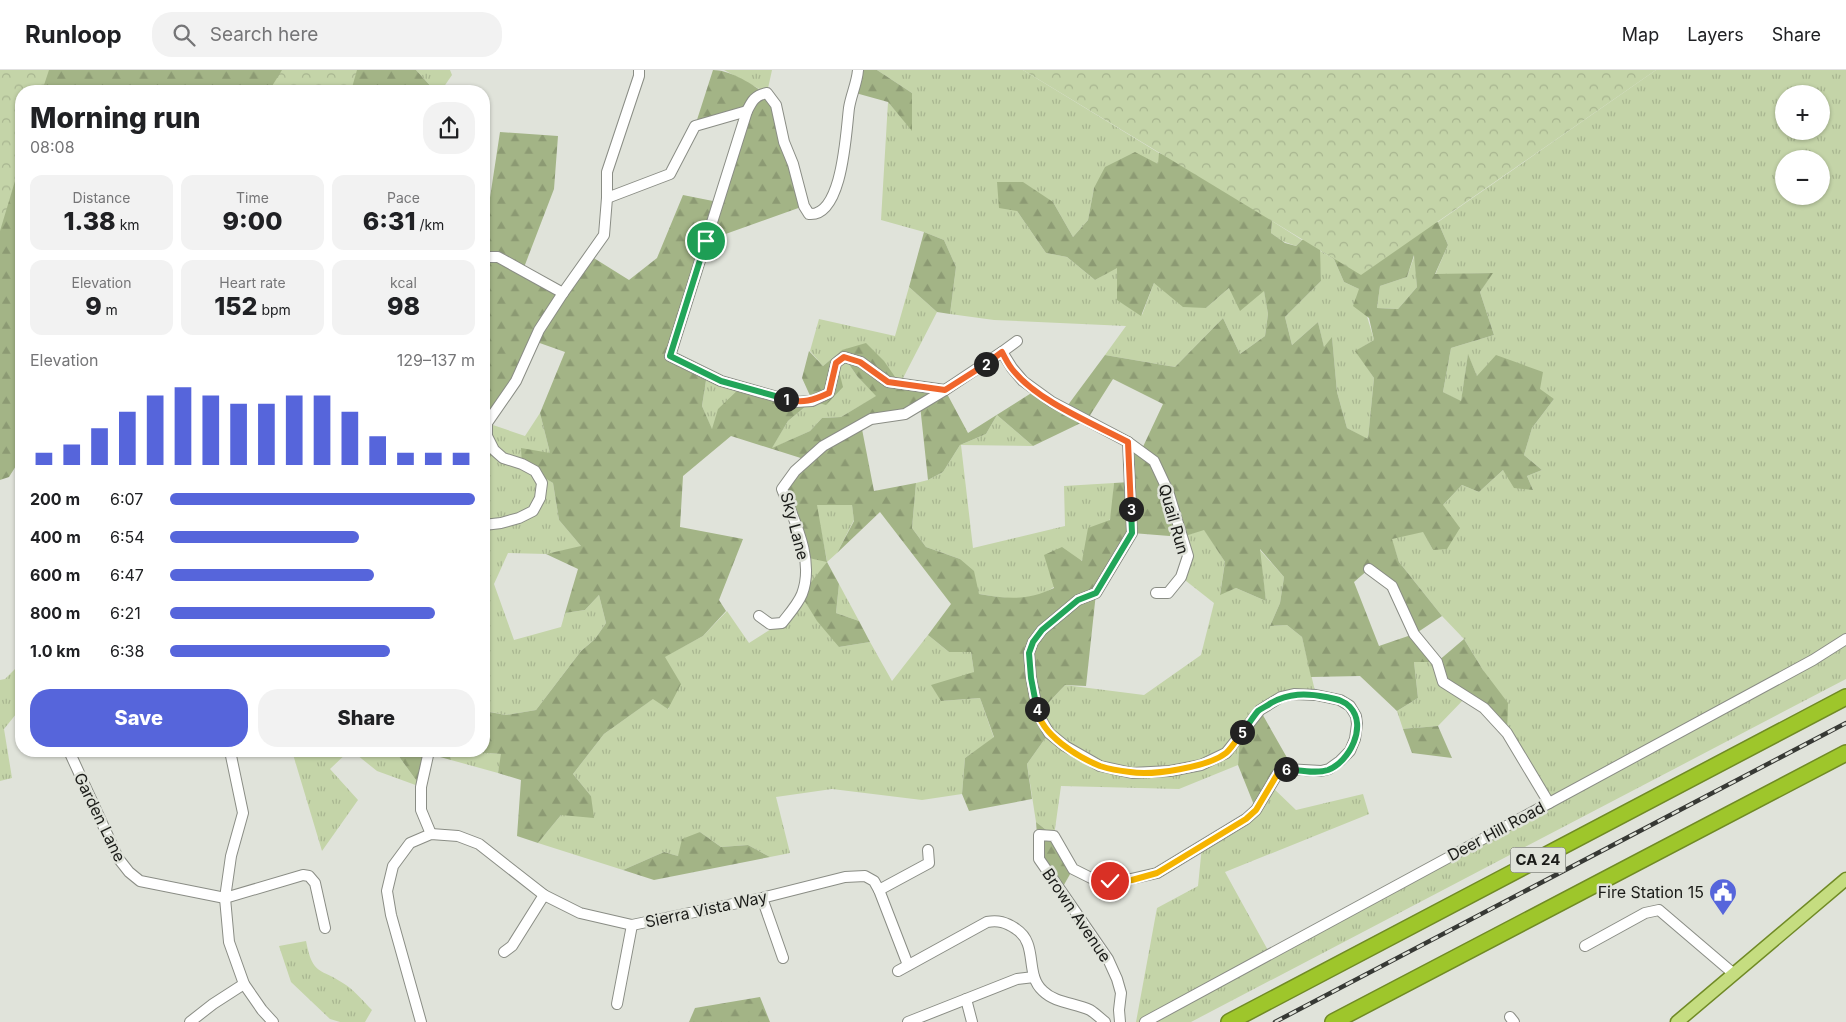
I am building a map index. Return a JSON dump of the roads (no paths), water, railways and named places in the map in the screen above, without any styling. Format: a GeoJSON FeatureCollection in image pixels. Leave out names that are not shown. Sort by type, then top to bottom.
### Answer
{"type":"FeatureCollection","features":[{"type":"Feature","properties":{"kind":"highway","name":"CA 24"},"geometry":{"type":"LineString","coordinates":[[1229,1022],[1846,697]]}},
{"type":"Feature","properties":{"kind":"highway","name":"CA 24"},"geometry":{"type":"LineString","coordinates":[[1333,1022],[1846,753]]}},
{"type":"Feature","properties":{"kind":"main road"},"geometry":{"type":"LineString","coordinates":[[1677,1022],[1846,879]]}},
{"type":"Feature","properties":{"kind":"street"},"geometry":{"type":"LineString","coordinates":[[490,419],[516,381],[539,330],[563,292],[604,235],[607,172],[639,76],[639,70]]}},
{"type":"Feature","properties":{"kind":"street"},"geometry":{"type":"LineString","coordinates":[[858,70],[850,105],[841,173],[834,194],[818,213],[809,214],[804,206],[784,142],[776,105],[766,93],[753,99],[747,111],[670,356],[721,381],[795,402],[812,401],[829,393],[836,363],[844,357],[860,362],[888,382],[945,390]]}},
{"type":"Feature","properties":{"kind":"street"},"geometry":{"type":"LineString","coordinates":[[607,198],[670,174],[695,126],[747,111]]}},
{"type":"Feature","properties":{"kind":"street"},"geometry":{"type":"LineString","coordinates":[[490,257],[498,257],[563,292]]}},
{"type":"Feature","properties":{"kind":"street","name":"Sky Lane"},"geometry":{"type":"LineString","coordinates":[[758,616],[770,624],[782,622],[801,595],[807,576],[794,520],[782,489],[795,471],[823,446],[870,418],[905,414],[945,390],[1017,341]]}},
{"type":"Feature","properties":{"kind":"street"},"geometry":{"type":"LineString","coordinates":[[1002,352],[1023,381],[1052,402],[1128,442]]}},
{"type":"Feature","properties":{"kind":"street"},"geometry":{"type":"LineString","coordinates":[[490,442],[494,450],[503,458],[522,464],[535,471],[542,483],[540,498],[533,511],[500,523],[490,524]]}},
{"type":"Feature","properties":{"kind":"street","name":"Quail Run"},"geometry":{"type":"LineString","coordinates":[[1128,442],[1154,461],[1168,491],[1188,556],[1181,577],[1168,592],[1156,593]]}},
{"type":"Feature","properties":{"kind":"street","name":"Brown Avenue"},"geometry":{"type":"LineString","coordinates":[[1120,1022],[1121,992],[1117,979],[1108,959],[1039,859],[1039,836],[1054,836],[1073,869],[1093,879],[1110,881],[1132,880],[1157,873],[1246,819],[1256,810],[1278,773],[1286,769],[1321,771],[1329,769],[1350,750],[1355,739],[1358,724],[1350,706],[1340,700],[1316,695],[1294,694],[1281,697],[1260,710],[1226,753],[1201,765],[1170,771],[1132,773],[1100,766],[1065,746],[1049,733],[1038,714],[1031,678],[1029,653],[1033,642],[1042,630],[1078,600],[1096,593],[1132,533],[1128,442]]}},
{"type":"Feature","properties":{"kind":"street"},"geometry":{"type":"LineString","coordinates":[[1369,569],[1392,586],[1414,634],[1437,662],[1443,682],[1484,708],[1507,733],[1549,803]]}},
{"type":"Feature","properties":{"kind":"street","name":"Deer Hill Road"},"geometry":{"type":"LineString","coordinates":[[1145,1022],[1813,660],[1846,639]]}},
{"type":"Feature","properties":{"kind":"street","name":"Garden Lane"},"geometry":{"type":"LineString","coordinates":[[72,757],[118,858],[128,872],[140,881],[225,898]]}},
{"type":"Feature","properties":{"kind":"street"},"geometry":{"type":"LineString","coordinates":[[231,757],[243,813],[232,856],[225,898],[229,942],[244,984],[273,1022]]}},
{"type":"Feature","properties":{"kind":"street"},"geometry":{"type":"LineString","coordinates":[[428,757],[421,786],[421,810],[431,834]]}},
{"type":"Feature","properties":{"kind":"street","name":"Sierra Vista Way"},"geometry":{"type":"LineString","coordinates":[[421,1022],[391,915],[387,891],[393,866],[410,843],[431,834],[458,836],[480,844],[544,895],[580,913],[632,925],[762,898],[845,877],[865,876],[874,881],[879,890]]}},
{"type":"Feature","properties":{"kind":"street"},"geometry":{"type":"LineString","coordinates":[[908,965],[879,890],[930,863],[928,850]]}},
{"type":"Feature","properties":{"kind":"street"},"geometry":{"type":"LineString","coordinates":[[225,898],[303,875],[310,876],[315,883],[325,928]]}},
{"type":"Feature","properties":{"kind":"street"},"geometry":{"type":"LineString","coordinates":[[504,952],[512,946],[544,895]]}},
{"type":"Feature","properties":{"kind":"street"},"geometry":{"type":"LineString","coordinates":[[762,898],[782,958]]}},
{"type":"Feature","properties":{"kind":"street"},"geometry":{"type":"LineString","coordinates":[[1585,946],[1645,913],[1659,910],[1734,974]]}},
{"type":"Feature","properties":{"kind":"street"},"geometry":{"type":"LineString","coordinates":[[898,971],[987,922],[998,920],[1020,931],[1028,942],[1034,977],[1042,991],[1054,998],[1091,1011],[1105,1022]]}},
{"type":"Feature","properties":{"kind":"street"},"geometry":{"type":"LineString","coordinates":[[616,1004],[632,925]]}},
{"type":"Feature","properties":{"kind":"street"},"geometry":{"type":"LineString","coordinates":[[908,1022],[1017,979],[1034,977]]}},
{"type":"Feature","properties":{"kind":"street"},"geometry":{"type":"LineString","coordinates":[[190,1022],[244,984]]}},
{"type":"Feature","properties":{"kind":"street"},"geometry":{"type":"LineString","coordinates":[[966,999],[972,1022]]}},
{"type":"Feature","properties":{"kind":"railway"},"geometry":{"type":"LineString","coordinates":[[1275,1022],[1846,723]]}},
{"type":"Feature","properties":{"kind":"place","name":"Fire Station 15"},"geometry":{"type":"Point","coordinates":[1723,916]}}]}
